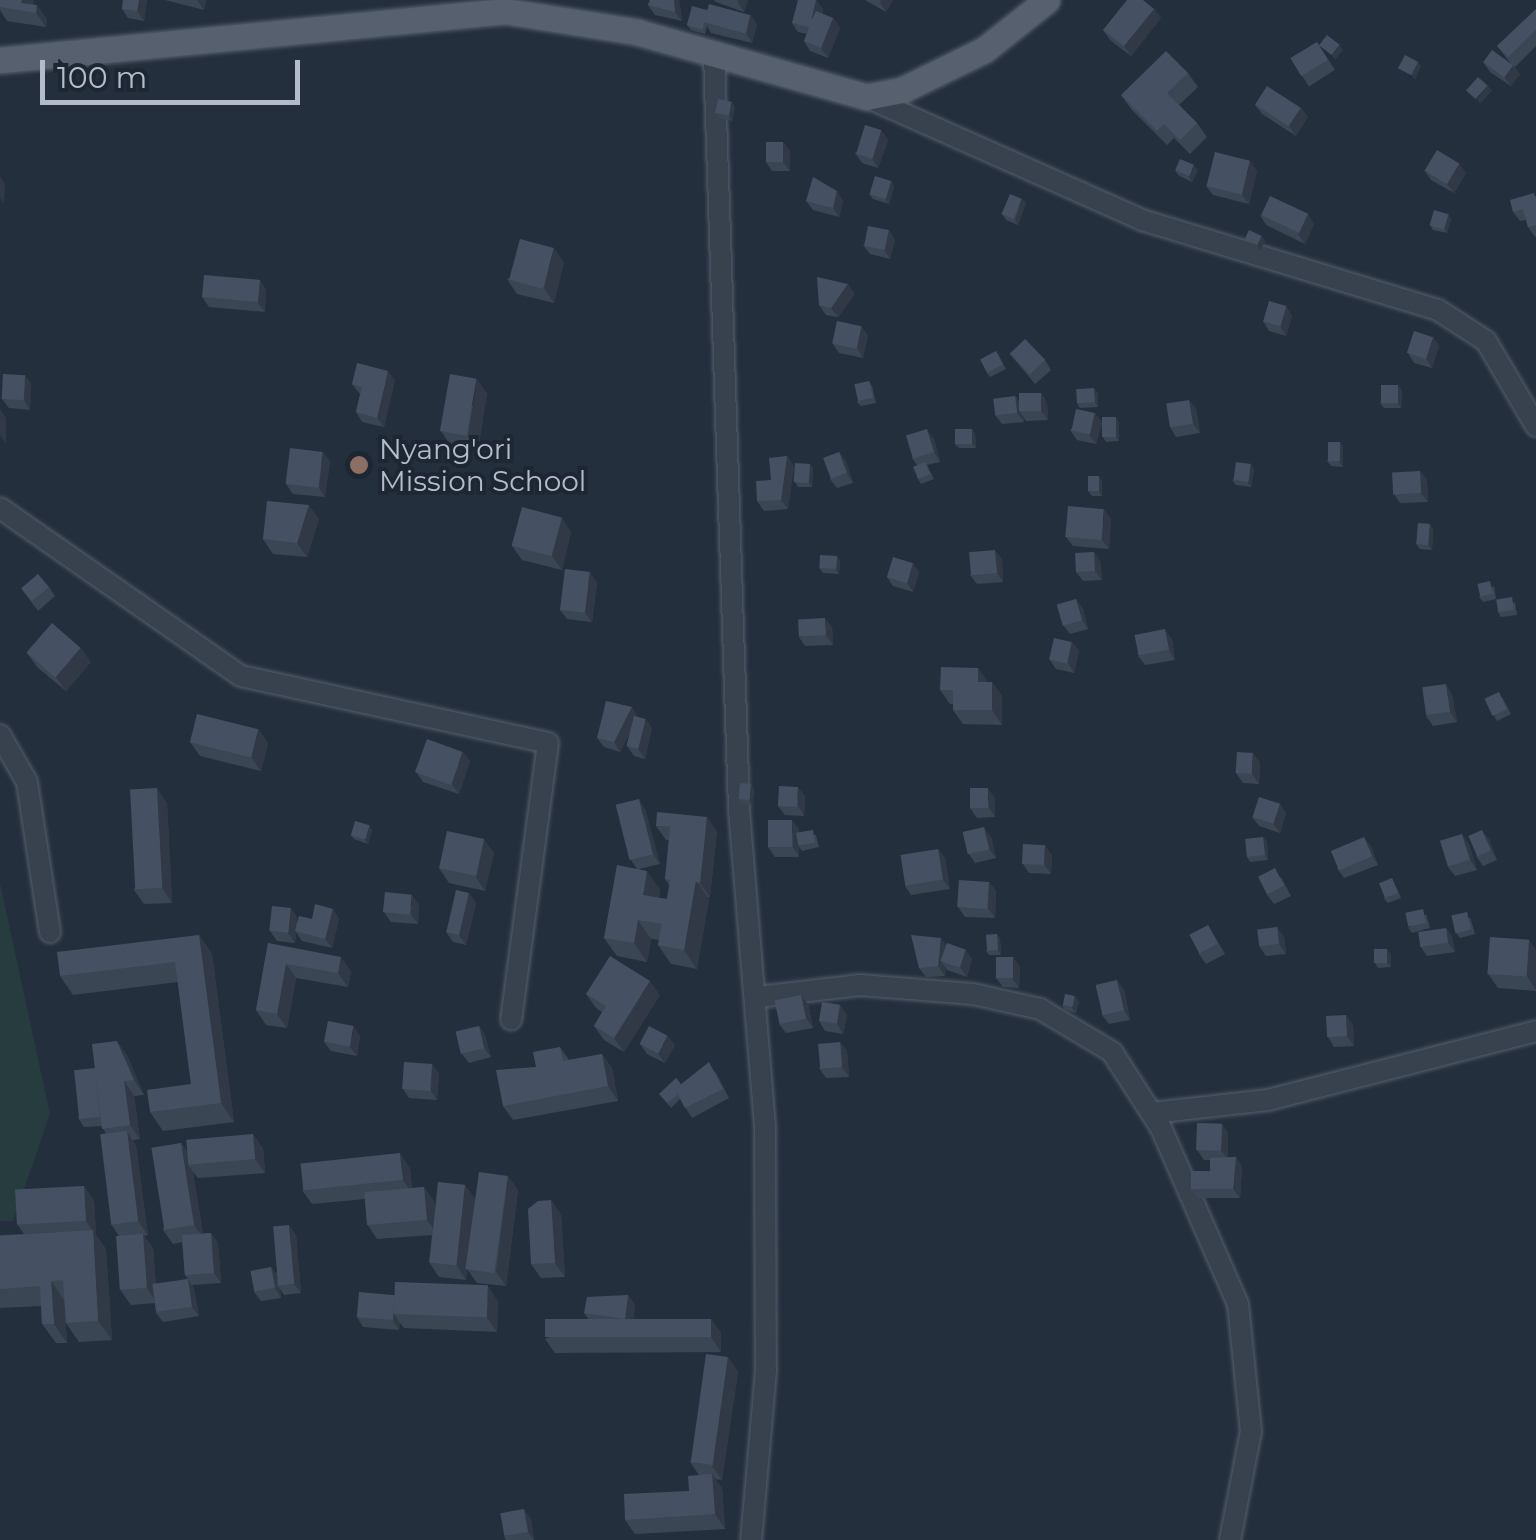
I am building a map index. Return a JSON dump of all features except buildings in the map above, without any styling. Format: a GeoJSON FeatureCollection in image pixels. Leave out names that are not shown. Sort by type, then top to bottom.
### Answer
{"type":"FeatureCollection","features":[{"type":"Feature","properties":{"kind":"main road"},"geometry":{"type":"LineString","coordinates":[[0,60],[495,6],[714,55],[866,97],[902,90],[984,50],[1047,0]]}},
{"type":"Feature","properties":{"kind":"street"},"geometry":{"type":"LineString","coordinates":[[714,55],[740,810],[758,998],[768,1288],[751,1540]]}},
{"type":"Feature","properties":{"kind":"street"},"geometry":{"type":"LineString","coordinates":[[866,97],[1142,220],[1438,310],[1486,341],[1536,426]]}},
{"type":"Feature","properties":{"kind":"street"},"geometry":{"type":"LineString","coordinates":[[0,508],[241,676],[548,743],[510,1020]]}},
{"type":"Feature","properties":{"kind":"street"},"geometry":{"type":"LineString","coordinates":[[0,735],[28,782],[50,932]]}},
{"type":"Feature","properties":{"kind":"street"},"geometry":{"type":"LineString","coordinates":[[758,998],[860,985],[1009,999],[1112,1052],[1152,1113],[1238,1304],[1251,1431],[1230,1540]]}},
{"type":"Feature","properties":{"kind":"street"},"geometry":{"type":"LineString","coordinates":[[1152,1113],[1268,1100],[1536,1031]]}},
{"type":"Feature","properties":{"kind":"green space"},"geometry":{"type":"Polygon","coordinates":[[[0,883],[50,1114],[13,1221],[0,1221],[0,883]]]}},
{"type":"Feature","properties":{"kind":"place","name":"Nyang'ori Mission School"},"geometry":{"type":"Point","coordinates":[359,465]}}]}
